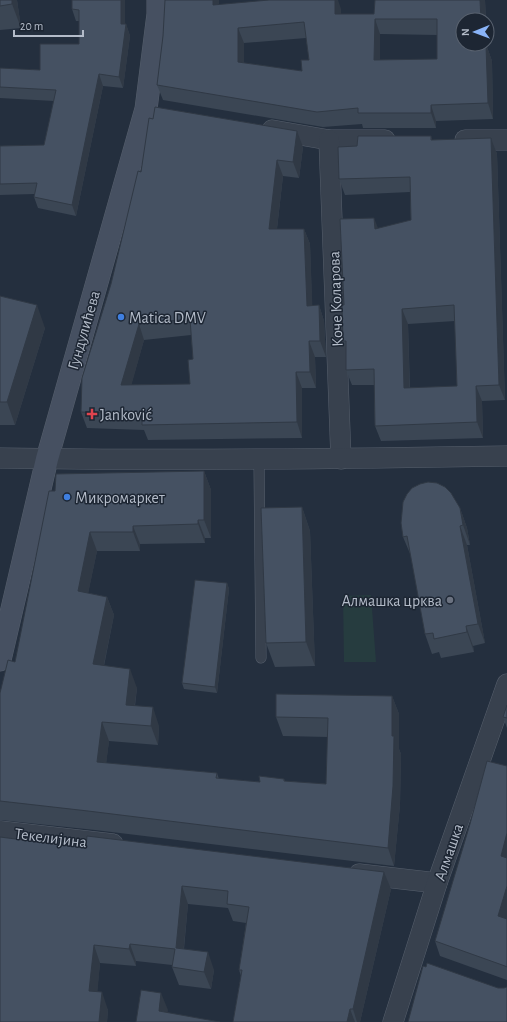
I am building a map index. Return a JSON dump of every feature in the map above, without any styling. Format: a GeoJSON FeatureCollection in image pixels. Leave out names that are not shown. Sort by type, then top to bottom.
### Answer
{"type":"FeatureCollection","features":[{"type":"Feature","properties":{"kind":"street","name":"Гундулићева"},"geometry":{"type":"LineString","coordinates":[[0,660],[47,459],[156,111],[158,0]]}},
{"type":"Feature","properties":{"kind":"street"},"geometry":{"type":"LineString","coordinates":[[251,127],[329,140],[400,140]]}},
{"type":"Feature","properties":{"kind":"street","name":"Коче Коларова"},"geometry":{"type":"LineString","coordinates":[[329,140],[341,459]]}},
{"type":"Feature","properties":{"kind":"street"},"geometry":{"type":"LineString","coordinates":[[446,140],[507,140]]}},
{"type":"Feature","properties":{"kind":"street"},"geometry":{"type":"LineString","coordinates":[[0,458],[341,459],[507,456]]}},
{"type":"Feature","properties":{"kind":"street","name":"Алмашка"},"geometry":{"type":"LineString","coordinates":[[393,1022],[436,883],[507,684]]}},
{"type":"Feature","properties":{"kind":"street","name":"Текелијина"},"geometry":{"type":"LineString","coordinates":[[0,831],[134,847]]}},
{"type":"Feature","properties":{"kind":"street"},"geometry":{"type":"LineString","coordinates":[[338,871],[436,883]]}},
{"type":"Feature","properties":{"kind":"street"},"geometry":{"type":"LineString","coordinates":[[413,959],[432,966]]}},
{"type":"Feature","properties":{"kind":"lane"},"geometry":{"type":"LineString","coordinates":[[259,459],[261,658]]}},
{"type":"Feature","properties":{"kind":"green space"},"geometry":{"type":"Polygon","coordinates":[[[371,595],[376,662],[344,662],[343,596],[371,595]]]}},
{"type":"Feature","properties":{"kind":"building"},"geometry":{"type":"Polygon","coordinates":[[[0,0],[12,0],[12,4],[0,6],[0,0]]]}},
{"type":"Feature","properties":{"kind":"building"},"geometry":{"type":"Polygon","coordinates":[[[72,0],[121,0],[121,24],[126,24],[119,77],[99,74],[72,205],[34,197],[37,183],[0,184],[0,146],[44,145],[56,90],[0,87],[0,68],[40,70],[40,44],[79,44],[79,10],[72,9],[72,0]]]}},
{"type":"Feature","properties":{"kind":"building"},"geometry":{"type":"Polygon","coordinates":[[[165,0],[213,0],[213,5],[269,0],[335,0],[335,14],[374,14],[375,0],[480,0],[481,12],[455,12],[455,52],[486,52],[488,103],[431,105],[431,113],[358,113],[358,108],[317,112],[157,85],[163,36],[165,0]],[[375,19],[374,60],[437,59],[437,19],[375,19]],[[304,22],[238,28],[238,62],[302,71],[301,60],[309,60],[304,22]]]}},
{"type":"Feature","properties":{"kind":"building"},"geometry":{"type":"Polygon","coordinates":[[[155,107],[297,131],[293,162],[277,160],[269,229],[304,229],[307,306],[319,305],[320,341],[309,341],[310,372],[296,372],[297,422],[142,425],[142,414],[81,412],[82,378],[111,284],[138,171],[141,172],[149,118],[153,119],[155,107]],[[190,319],[139,324],[121,385],[190,384],[188,360],[193,359],[190,319]]]}},
{"type":"Feature","properties":{"kind":"building"},"geometry":{"type":"Polygon","coordinates":[[[358,136],[431,136],[431,140],[491,138],[499,385],[476,386],[477,422],[375,426],[374,369],[346,370],[346,341],[343,341],[342,305],[344,305],[340,219],[374,218],[375,229],[411,220],[410,177],[339,179],[338,147],[357,146],[358,136]],[[454,305],[402,309],[404,388],[457,386],[454,305]]]}},
{"type":"Feature","properties":{"kind":"building"},"geometry":{"type":"Polygon","coordinates":[[[0,296],[37,305],[7,402],[0,402],[0,296]]]}},
{"type":"Feature","properties":{"kind":"building"},"geometry":{"type":"Polygon","coordinates":[[[204,471],[204,520],[198,520],[198,524],[133,526],[133,532],[90,532],[78,591],[107,597],[93,664],[130,669],[126,705],[153,707],[151,726],[102,722],[97,762],[217,773],[216,778],[260,782],[259,776],[284,779],[284,781],[326,784],[328,718],[276,717],[276,694],[392,696],[392,736],[394,736],[393,786],[388,848],[0,801],[0,693],[8,660],[15,662],[49,491],[55,491],[56,474],[204,471]]]}},
{"type":"Feature","properties":{"kind":"building","name":"Алмашка црква"},"geometry":{"type":"Polygon","coordinates":[[[428,482],[437,483],[445,487],[451,493],[460,508],[463,525],[460,526],[478,624],[466,626],[467,632],[434,639],[433,633],[425,634],[407,536],[403,537],[401,523],[403,502],[407,494],[412,488],[428,482]]]}},
{"type":"Feature","properties":{"kind":"building"},"geometry":{"type":"Polygon","coordinates":[[[302,507],[306,642],[266,643],[261,508],[302,507]]]}},
{"type":"Feature","properties":{"kind":"building"},"geometry":{"type":"Polygon","coordinates":[[[195,580],[227,583],[215,687],[182,683],[195,580]]]}},
{"type":"Feature","properties":{"kind":"building"},"geometry":{"type":"Polygon","coordinates":[[[507,705],[507,718],[503,717],[507,705]]]}},
{"type":"Feature","properties":{"kind":"building"},"geometry":{"type":"Polygon","coordinates":[[[487,761],[507,766],[507,833],[501,856],[507,858],[507,886],[498,916],[507,919],[507,967],[435,941],[487,761]]]}},
{"type":"Feature","properties":{"kind":"building"},"geometry":{"type":"Polygon","coordinates":[[[87,836],[384,872],[353,1009],[350,1009],[347,1022],[233,1022],[242,970],[239,970],[249,907],[227,904],[228,891],[182,886],[176,948],[208,952],[204,972],[172,967],[175,949],[130,944],[129,949],[94,945],[89,991],[102,992],[99,1022],[0,1022],[0,837],[86,848],[87,836]]]}},
{"type":"Feature","properties":{"kind":"building"},"geometry":{"type":"Polygon","coordinates":[[[427,963],[498,988],[507,987],[507,1022],[408,1022],[423,966],[426,967],[427,963]]]}},
{"type":"Feature","properties":{"kind":"building"},"geometry":{"type":"Polygon","coordinates":[[[141,990],[161,993],[159,1011],[220,1022],[136,1022],[141,990]]]}},
{"type":"Feature","properties":{"kind":"place","name":"Matica DMV"},"geometry":{"type":"Point","coordinates":[121,317]}},
{"type":"Feature","properties":{"kind":"place","name":"Janković"},"geometry":{"type":"Point","coordinates":[92,414]}},
{"type":"Feature","properties":{"kind":"place","name":"Микромаркет"},"geometry":{"type":"Point","coordinates":[67,497]}},
{"type":"Feature","properties":{"kind":"place","name":"Алмашка црква"},"geometry":{"type":"Point","coordinates":[450,600]}}]}
